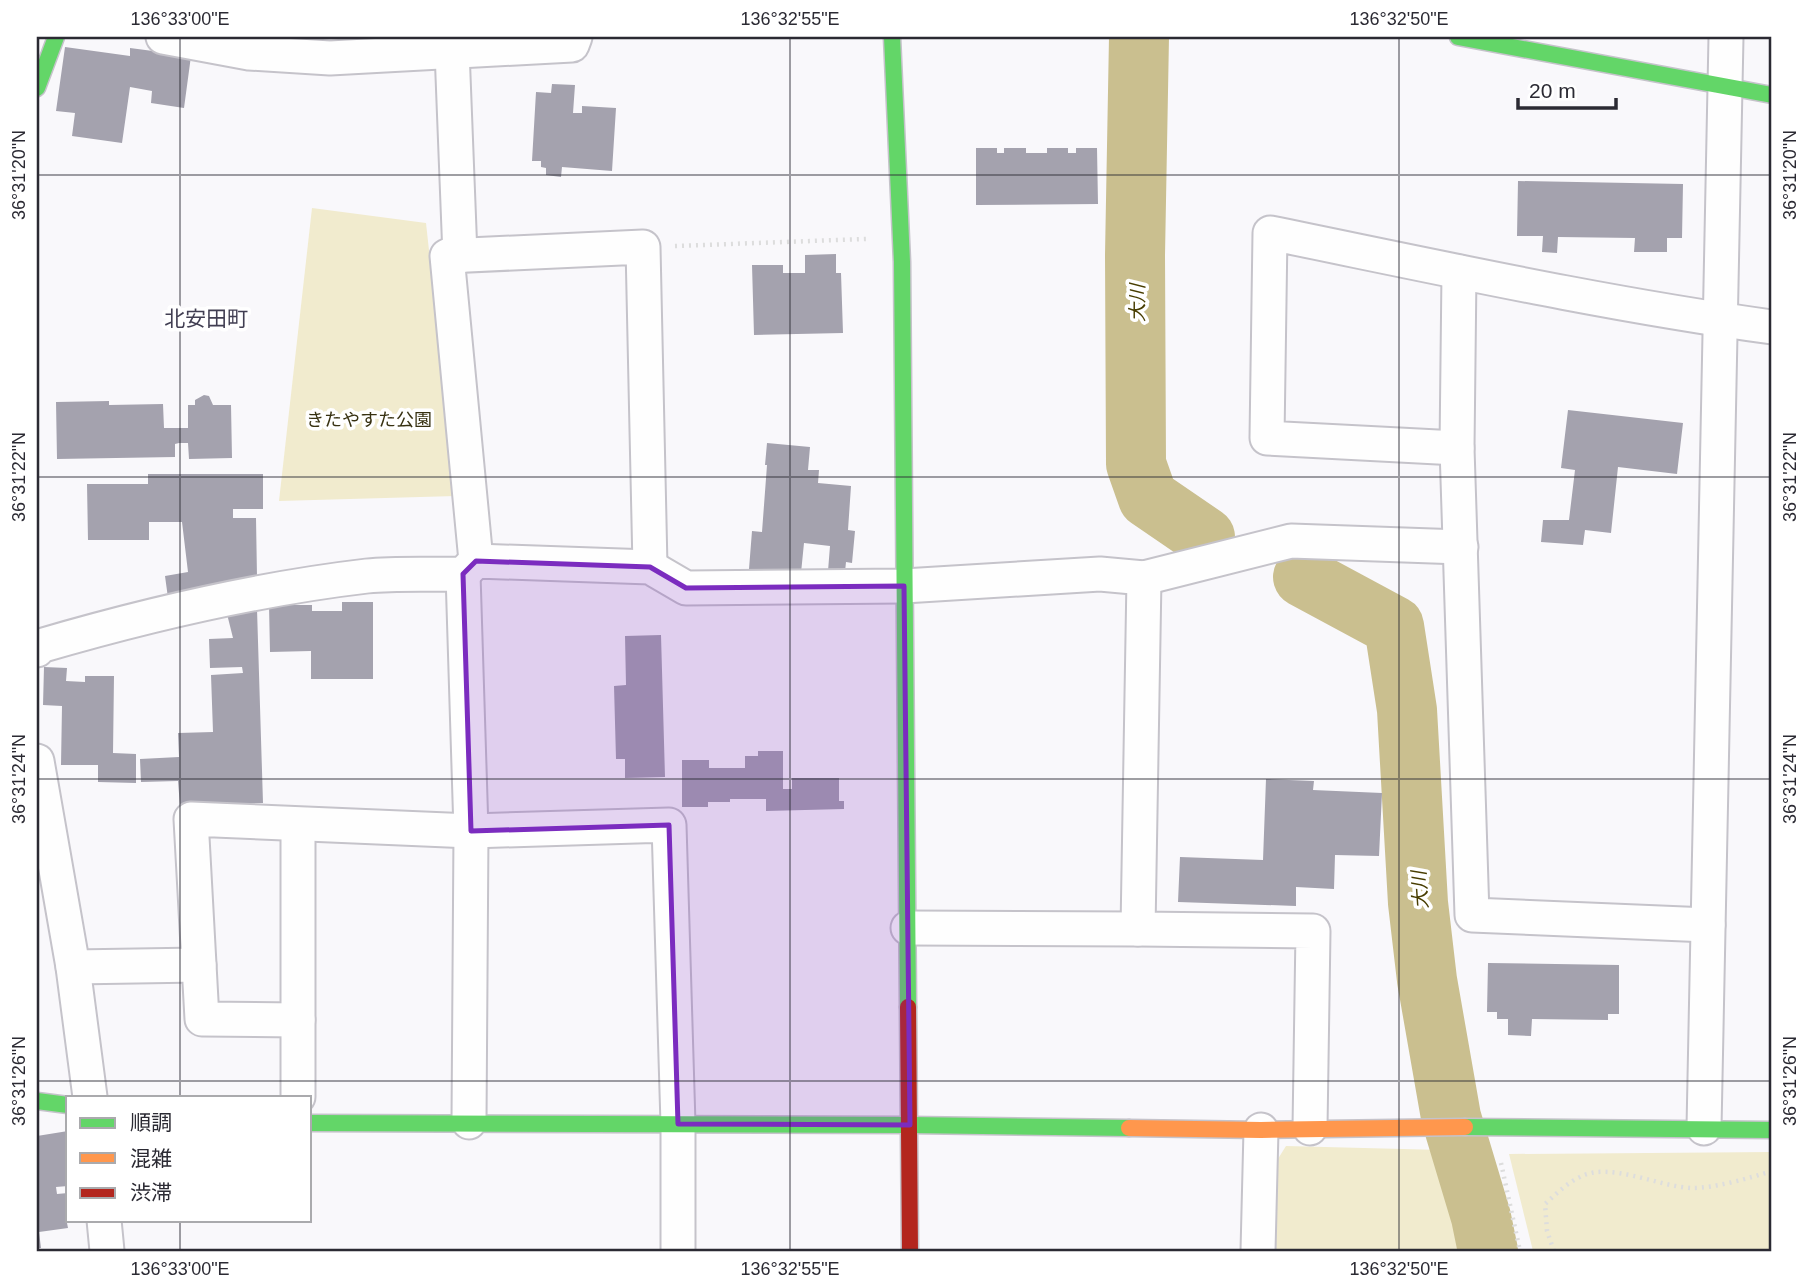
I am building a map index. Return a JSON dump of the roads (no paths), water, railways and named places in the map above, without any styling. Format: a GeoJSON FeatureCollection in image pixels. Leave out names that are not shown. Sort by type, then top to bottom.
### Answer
{"type":"FeatureCollection","features":[{"type":"Feature","properties":{"kind":"street"},"geometry":{"type":"LineString","coordinates":[[37,88],[56,37]]}},
{"type":"Feature","properties":{"kind":"street"},"geometry":{"type":"LineString","coordinates":[[163,37],[249,52],[330,58],[572,46],[575,37]]}},
{"type":"Feature","properties":{"kind":"street"},"geometry":{"type":"LineString","coordinates":[[892,37],[901,238],[910,1251]]}},
{"type":"Feature","properties":{"kind":"street"},"geometry":{"type":"LineString","coordinates":[[1458,37],[1772,95]]}},
{"type":"Feature","properties":{"kind":"street"},"geometry":{"type":"LineString","coordinates":[[1704,1128],[1726,37]]}},
{"type":"Feature","properties":{"kind":"street"},"geometry":{"type":"LineString","coordinates":[[452,50],[460,256]]}},
{"type":"Feature","properties":{"kind":"street"},"geometry":{"type":"LineString","coordinates":[[1457,448],[1268,438],[1270,233],[1459,272],[1720,320],[1772,327]]}},
{"type":"Feature","properties":{"kind":"street"},"geometry":{"type":"LineString","coordinates":[[469,1122],[469,567],[447,256],[643,247],[650,567]]}},
{"type":"Feature","properties":{"kind":"street"},"geometry":{"type":"LineString","coordinates":[[1459,272],[1457,448],[1472,915],[1708,925]]}},
{"type":"Feature","properties":{"kind":"street"},"geometry":{"type":"LineString","coordinates":[[37,650],[40,646],[124,621],[256,594],[369,576],[469,567],[650,567],[686,588],[904,586],[1100,575],[1144,578],[1291,541],[1461,547]]}},
{"type":"Feature","properties":{"kind":"street"},"geometry":{"type":"LineString","coordinates":[[1138,929],[1144,578]]}},
{"type":"Feature","properties":{"kind":"street"},"geometry":{"type":"LineString","coordinates":[[37,761],[74,967],[90,1096]]}},
{"type":"Feature","properties":{"kind":"street"},"geometry":{"type":"LineString","coordinates":[[298,1020],[202,1019],[191,819],[471,831],[669,825],[678,1124],[678,1251]]}},
{"type":"Feature","properties":{"kind":"street"},"geometry":{"type":"LineString","coordinates":[[298,825],[298,1096]]}},
{"type":"Feature","properties":{"kind":"street"},"geometry":{"type":"LineString","coordinates":[[908,928],[1313,931],[1310,1128]]}},
{"type":"Feature","properties":{"kind":"street"},"geometry":{"type":"LineString","coordinates":[[74,967],[199,965]]}},
{"type":"Feature","properties":{"kind":"street"},"geometry":{"type":"LineString","coordinates":[[37,1101],[66,1105]]}},
{"type":"Feature","properties":{"kind":"street"},"geometry":{"type":"LineString","coordinates":[[312,1122],[1261,1130],[1772,1130]]}},
{"type":"Feature","properties":{"kind":"street"},"geometry":{"type":"LineString","coordinates":[[1258,1251],[1261,1130]]}},
{"type":"Feature","properties":{"kind":"street"},"geometry":{"type":"LineString","coordinates":[[104,1222],[107,1251]]}},
{"type":"Feature","properties":{"kind":"waterway","name":"大川"},"geometry":{"type":"LineString","coordinates":[[1139,37],[1135,255],[1136,464],[1148,498],[1205,537]]}},
{"type":"Feature","properties":{"kind":"waterway","name":"大川"},"geometry":{"type":"LineString","coordinates":[[1303,577],[1394,626],[1407,710],[1418,903],[1427,980],[1451,1117],[1481,1217],[1488,1251]]}},
{"type":"Feature","properties":{"kind":"district","name":"北安田町"},"geometry":{"type":"Point","coordinates":[206,318]}},
{"type":"Feature","properties":{"kind":"park label","name":"きたやすた公園"},"geometry":{"type":"Point","coordinates":[369,420]}}]}
